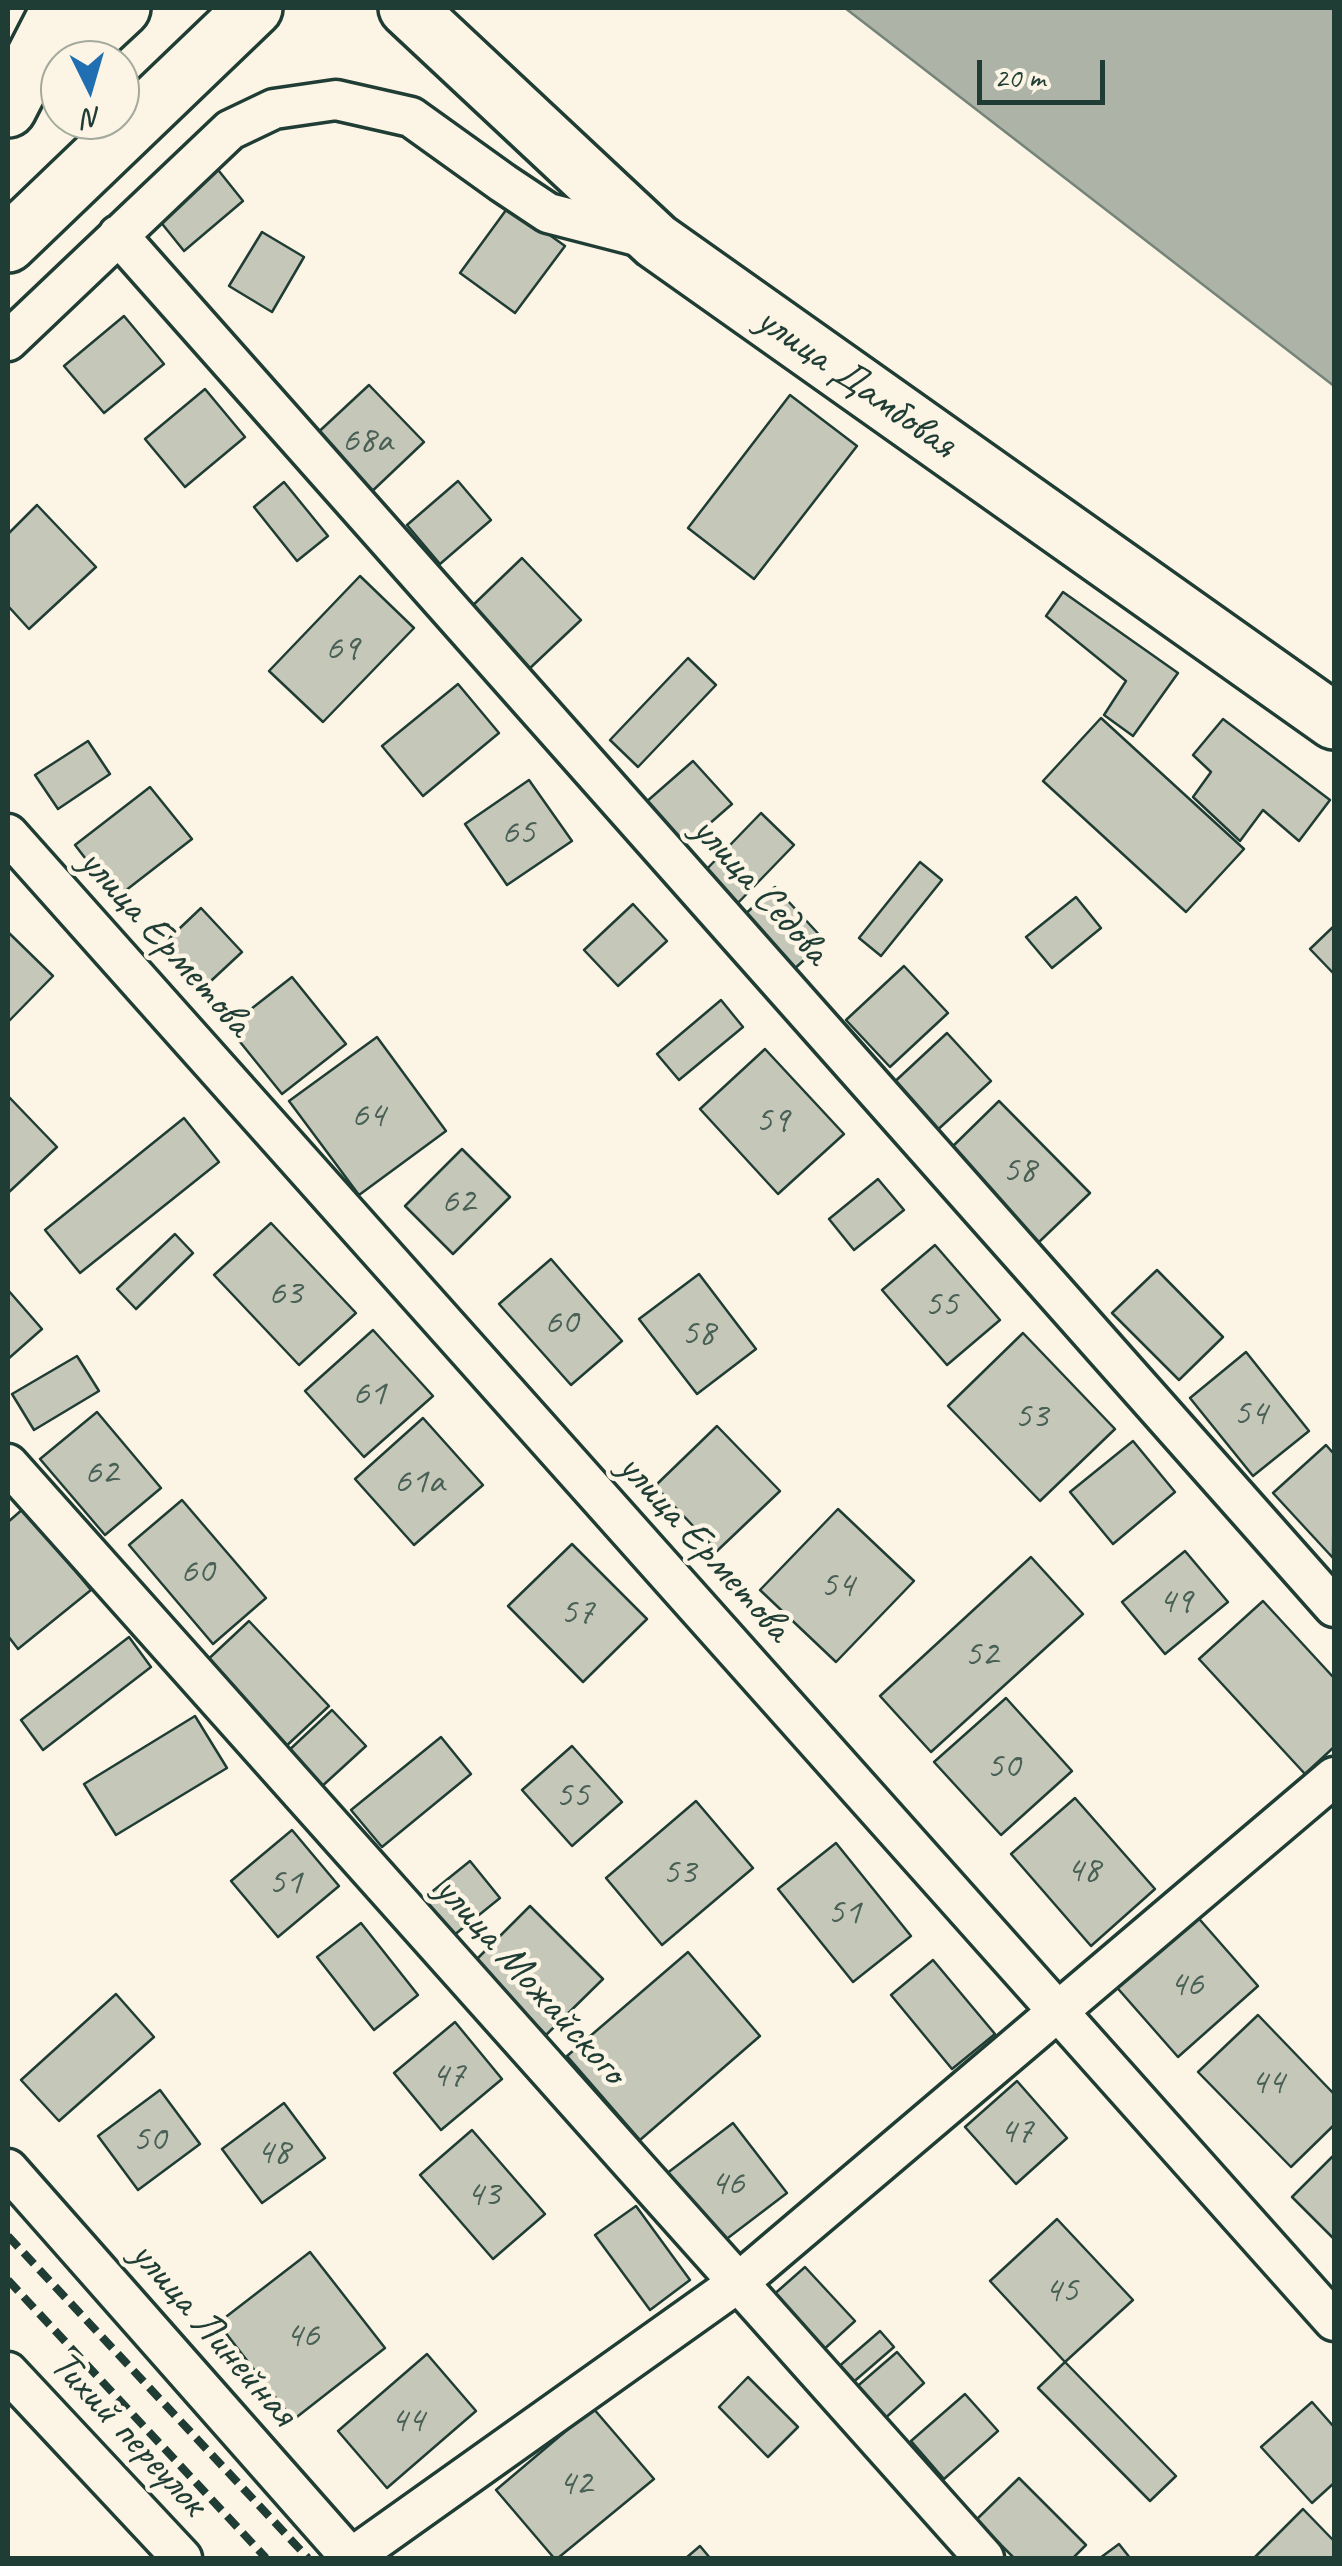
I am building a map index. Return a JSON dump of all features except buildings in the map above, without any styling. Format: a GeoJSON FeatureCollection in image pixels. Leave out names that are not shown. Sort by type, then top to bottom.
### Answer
{"type":"FeatureCollection","features":[{"type":"Feature","properties":{"kind":"street"},"geometry":{"type":"LineString","coordinates":[[8,112],[60,8]]}},
{"type":"Feature","properties":{"kind":"street"},"geometry":{"type":"LineString","coordinates":[[88,40],[122,8]]}},
{"type":"Feature","properties":{"kind":"street"},"geometry":{"type":"LineString","coordinates":[[8,244],[254,8]]}},
{"type":"Feature","properties":{"kind":"street","name":"улица Дамбовая"},"geometry":{"type":"LineString","coordinates":[[407,8],[656,241],[1334,722]]}},
{"type":"Feature","properties":{"kind":"street"},"geometry":{"type":"LineString","coordinates":[[8,112],[40,84]]}},
{"type":"Feature","properties":{"kind":"street"},"geometry":{"type":"LineString","coordinates":[[8,341],[230,130],[274,110],[336,100],[411,117],[548,213],[656,241]]}},
{"type":"Feature","properties":{"kind":"street","name":"улица Седова"},"geometry":{"type":"LineString","coordinates":[[118,235],[1334,1607]]}},
{"type":"Feature","properties":{"kind":"street","name":"улица Ерметова"},"geometry":{"type":"LineString","coordinates":[[8,834],[1334,2321]]}},
{"type":"Feature","properties":{"kind":"street","name":"улица Можайского"},"geometry":{"type":"LineString","coordinates":[[8,1464],[984,2558]]}},
{"type":"Feature","properties":{"kind":"street"},"geometry":{"type":"LineString","coordinates":[[351,2558],[740,2282],[1334,1777]]}},
{"type":"Feature","properties":{"kind":"street","name":"улица Линейная"},"geometry":{"type":"LineString","coordinates":[[8,2170],[351,2558]]}},
{"type":"Feature","properties":{"kind":"street","name":"Тихий переулок"},"geometry":{"type":"LineString","coordinates":[[8,2372],[182,2558]]}},
{"type":"Feature","properties":{"kind":"shaded area"},"geometry":{"type":"Polygon","coordinates":[[[845,8],[1334,8],[1334,386],[845,8]]]}},
{"type":"Feature","properties":{"kind":"railway"},"geometry":{"type":"LineString","coordinates":[[8,2236],[308,2558]]}},
{"type":"Feature","properties":{"kind":"railway"},"geometry":{"type":"LineString","coordinates":[[8,2280],[266,2558]]}}]}
